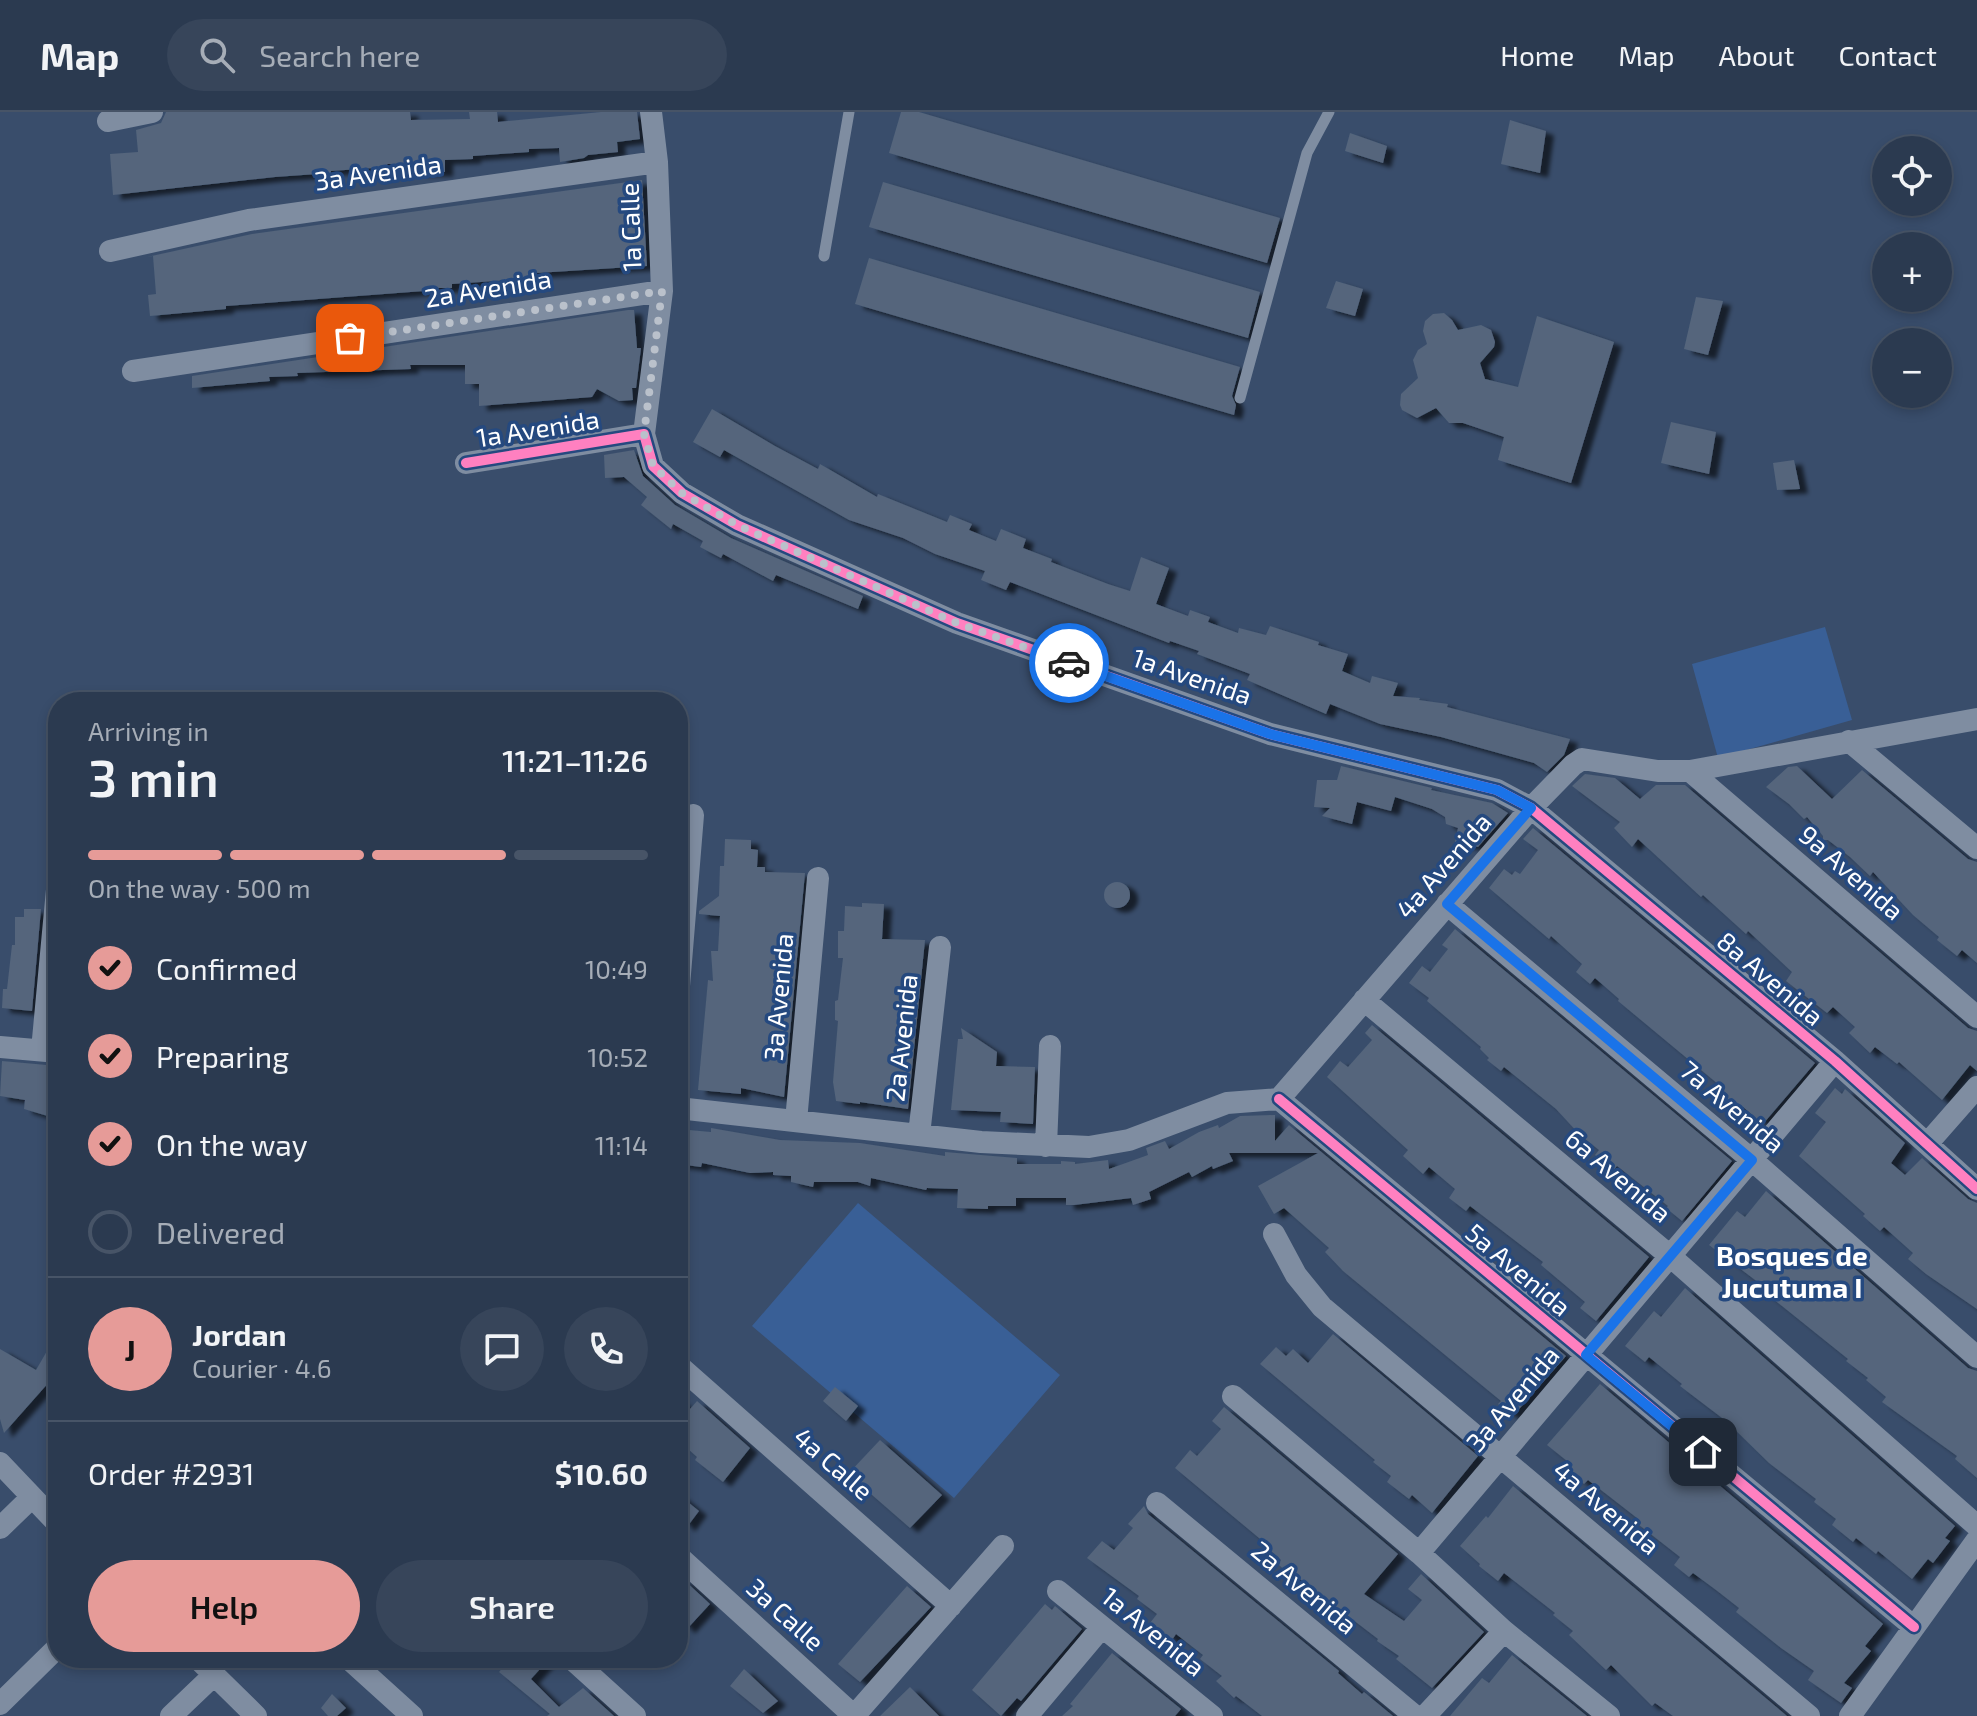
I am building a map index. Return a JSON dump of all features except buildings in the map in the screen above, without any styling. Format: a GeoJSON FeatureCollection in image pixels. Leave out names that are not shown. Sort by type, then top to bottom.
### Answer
{"type":"FeatureCollection","features":[{"type":"Feature","properties":{"kind":"street"},"geometry":{"type":"LineString","coordinates":[[108,121],[152,112]]}},
{"type":"Feature","properties":{"kind":"street","name":"1a Calle"},"geometry":{"type":"LineString","coordinates":[[644,434],[662,291],[657,162],[651,112]]}},
{"type":"Feature","properties":{"kind":"street","name":"3a Avenida"},"geometry":{"type":"LineString","coordinates":[[110,251],[249,220],[657,162]]}},
{"type":"Feature","properties":{"kind":"street","name":"2a Avenida"},"geometry":{"type":"LineString","coordinates":[[133,371],[662,291]]}},
{"type":"Feature","properties":{"kind":"street","name":"1a Avenida"},"geometry":{"type":"LineString","coordinates":[[466,463],[644,434],[653,466],[682,493],[737,525],[957,623],[1270,734],[1497,790],[1531,808]]}},
{"type":"Feature","properties":{"kind":"street","name":"4a Avenida"},"geometry":{"type":"LineString","coordinates":[[1279,1099],[1531,808],[1582,759],[1658,771],[1690,771],[1977,719]]}},
{"type":"Feature","properties":{"kind":"street"},"geometry":{"type":"LineString","coordinates":[[1849,741],[1977,848]]}},
{"type":"Feature","properties":{"kind":"street","name":"9a Avenida"},"geometry":{"type":"LineString","coordinates":[[1690,771],[1977,1017]]}},
{"type":"Feature","properties":{"kind":"street","name":"8a Avenida"},"geometry":{"type":"LineString","coordinates":[[1531,808],[1835,1061],[1977,1189]]}},
{"type":"Feature","properties":{"kind":"street"},"geometry":{"type":"LineString","coordinates":[[688,876],[693,815]]}},
{"type":"Feature","properties":{"kind":"street","name":"3a Avenida"},"geometry":{"type":"LineString","coordinates":[[796,1121],[818,878]]}},
{"type":"Feature","properties":{"kind":"street","name":"7a Avenida"},"geometry":{"type":"LineString","coordinates":[[1447,904],[1752,1160],[1977,1357]]}},
{"type":"Feature","properties":{"kind":"street","name":"2a Avenida"},"geometry":{"type":"LineString","coordinates":[[919,1135],[940,947]]}},
{"type":"Feature","properties":{"kind":"street","name":"6a Avenida"},"geometry":{"type":"LineString","coordinates":[[1364,1000],[1670,1256],[1977,1526]]}},
{"type":"Feature","properties":{"kind":"street"},"geometry":{"type":"LineString","coordinates":[[1046,1146],[1050,1046]]}},
{"type":"Feature","properties":{"kind":"street"},"geometry":{"type":"LineString","coordinates":[[0,1047],[48,1051]]}},
{"type":"Feature","properties":{"kind":"street","name":"3a Avenida"},"geometry":{"type":"LineString","coordinates":[[1419,1553],[1835,1061]]}},
{"type":"Feature","properties":{"kind":"street"},"geometry":{"type":"LineString","coordinates":[[1927,1144],[1977,1087]]}},
{"type":"Feature","properties":{"kind":"street"},"geometry":{"type":"LineString","coordinates":[[688,1109],[919,1135],[1089,1147],[1129,1140],[1227,1103],[1279,1099]]}},
{"type":"Feature","properties":{"kind":"street","name":"5a Avenida"},"geometry":{"type":"LineString","coordinates":[[1279,1099],[1914,1627]]}},
{"type":"Feature","properties":{"kind":"street","name":"4a Avenida"},"geometry":{"type":"LineString","coordinates":[[1274,1234],[1296,1275],[1322,1307],[1809,1716]]}},
{"type":"Feature","properties":{"kind":"street","name":"4a Calle"},"geometry":{"type":"LineString","coordinates":[[688,1374],[951,1606]]}},
{"type":"Feature","properties":{"kind":"street"},"geometry":{"type":"LineString","coordinates":[[1233,1396],[1419,1553],[1504,1631],[1609,1716]]}},
{"type":"Feature","properties":{"kind":"street"},"geometry":{"type":"LineString","coordinates":[[0,1463],[48,1514]]}},
{"type":"Feature","properties":{"kind":"street"},"geometry":{"type":"LineString","coordinates":[[0,1528],[31,1498]]}},
{"type":"Feature","properties":{"kind":"street","name":"2a Avenida"},"geometry":{"type":"LineString","coordinates":[[1157,1503],[1415,1716]]}},
{"type":"Feature","properties":{"kind":"street"},"geometry":{"type":"LineString","coordinates":[[1850,1716],[1977,1540]]}},
{"type":"Feature","properties":{"kind":"street"},"geometry":{"type":"LineString","coordinates":[[854,1716],[1003,1546]]}},
{"type":"Feature","properties":{"kind":"street","name":"3a Calle"},"geometry":{"type":"LineString","coordinates":[[688,1565],[854,1716]]}},
{"type":"Feature","properties":{"kind":"street","name":"1a Avenida"},"geometry":{"type":"LineString","coordinates":[[1058,1591],[1200,1712]]}},
{"type":"Feature","properties":{"kind":"street"},"geometry":{"type":"LineString","coordinates":[[1027,1716],[1102,1627]]}},
{"type":"Feature","properties":{"kind":"street"},"geometry":{"type":"LineString","coordinates":[[1425,1716],[1504,1631]]}},
{"type":"Feature","properties":{"kind":"street"},"geometry":{"type":"LineString","coordinates":[[0,1704],[48,1657]]}},
{"type":"Feature","properties":{"kind":"street"},"geometry":{"type":"LineString","coordinates":[[208,1668],[256,1716]]}},
{"type":"Feature","properties":{"kind":"street"},"geometry":{"type":"LineString","coordinates":[[359,1668],[412,1716]]}},
{"type":"Feature","properties":{"kind":"street"},"geometry":{"type":"LineString","coordinates":[[582,1668],[635,1716]]}},
{"type":"Feature","properties":{"kind":"street"},"geometry":{"type":"LineString","coordinates":[[171,1716],[215,1674]]}},
{"type":"Feature","properties":{"kind":"lane"},"geometry":{"type":"LineString","coordinates":[[824,256],[849,112]]}},
{"type":"Feature","properties":{"kind":"lane"},"geometry":{"type":"LineString","coordinates":[[1240,398],[1307,153],[1329,112]]}},
{"type":"Feature","properties":{"kind":"shaded area"},"geometry":{"type":"Polygon","coordinates":[[[1825,627],[1852,720],[1718,758],[1692,664],[1825,627]]]}},
{"type":"Feature","properties":{"kind":"shaded area"},"geometry":{"type":"Polygon","coordinates":[[[858,1203],[1060,1375],[954,1498],[752,1326],[858,1203]]]}},
{"type":"Feature","properties":{"kind":"cycle path"},"geometry":{"type":"LineString","coordinates":[[466,463],[644,434],[653,466],[682,493],[737,525],[957,623],[1270,734],[1497,790],[1531,808],[1835,1061],[1977,1189]]}},
{"type":"Feature","properties":{"kind":"cycle path"},"geometry":{"type":"LineString","coordinates":[[1279,1099],[1914,1627]]}},
{"type":"Feature","properties":{"kind":"way so far"},"geometry":{"type":"LineString","coordinates":[[350,338],[662,291],[644,434],[653,466],[682,493],[737,525],[957,623],[1069,663]]}},
{"type":"Feature","properties":{"kind":"district","name":"Bosques de Jucutuma I"},"geometry":{"type":"Point","coordinates":[1792,1272]}},
{"type":"Feature","properties":{"kind":"route"},"geometry":{"type":"LineString","coordinates":[[1069,663],[1270,734],[1497,790],[1531,808],[1447,904],[1752,1160],[1586,1355],[1703,1452]]}}]}
